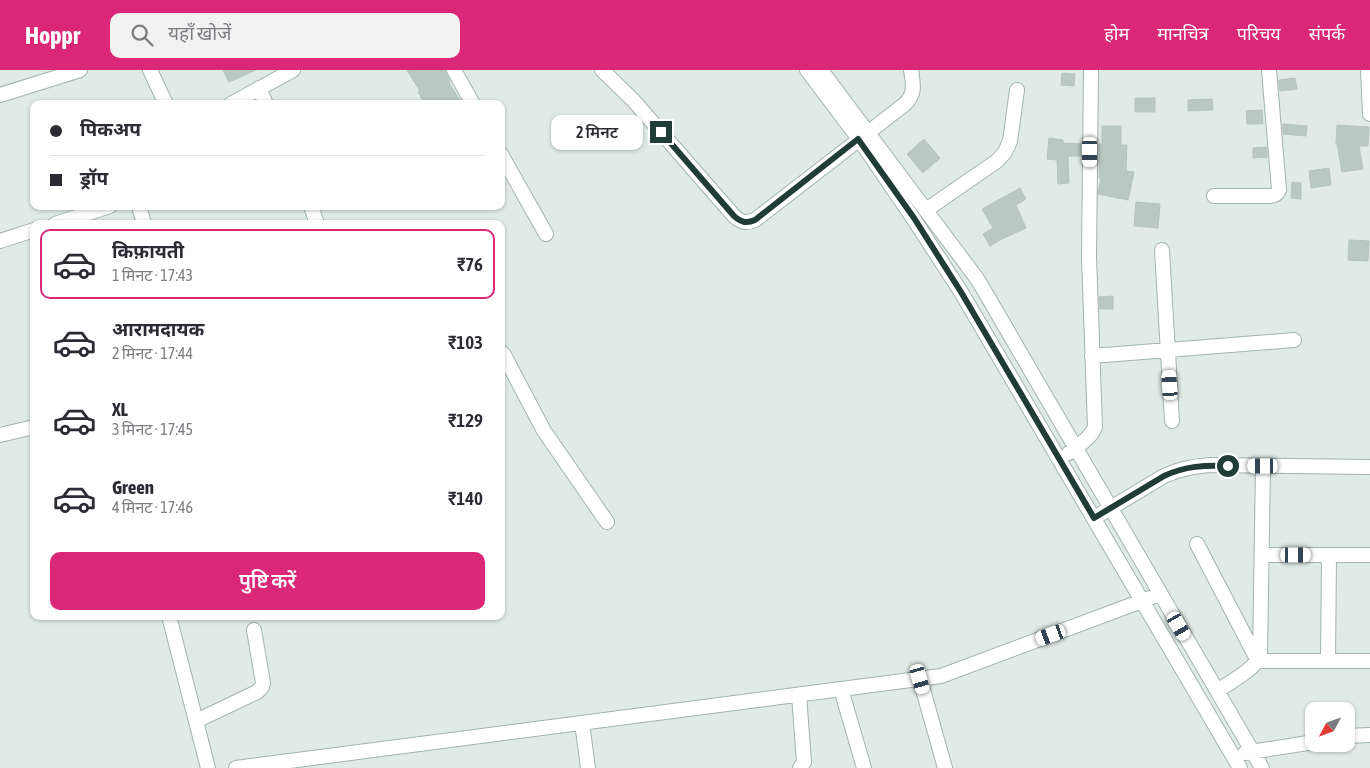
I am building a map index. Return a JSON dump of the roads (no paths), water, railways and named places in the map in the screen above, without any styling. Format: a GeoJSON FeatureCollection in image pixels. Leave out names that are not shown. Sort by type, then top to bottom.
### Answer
{"type":"FeatureCollection","features":[{"type":"Feature","properties":{"kind":"street"},"geometry":{"type":"LineString","coordinates":[[0,96],[80,70]]}},
{"type":"Feature","properties":{"kind":"street"},"geometry":{"type":"LineString","coordinates":[[150,70],[164,100]]}},
{"type":"Feature","properties":{"kind":"street"},"geometry":{"type":"LineString","coordinates":[[238,100],[293,70]]}},
{"type":"Feature","properties":{"kind":"street"},"geometry":{"type":"LineString","coordinates":[[454,70],[471,100]]}},
{"type":"Feature","properties":{"kind":"street"},"geometry":{"type":"LineString","coordinates":[[602,70],[633,100],[734,216],[739,220],[749,223],[910,100],[913,94],[911,70]]}},
{"type":"Feature","properties":{"kind":"street"},"geometry":{"type":"LineString","coordinates":[[807,70],[926,210],[978,280],[1262,768]]}},
{"type":"Feature","properties":{"kind":"street"},"geometry":{"type":"LineString","coordinates":[[821,70],[961,292],[1240,768]]}},
{"type":"Feature","properties":{"kind":"street"},"geometry":{"type":"LineString","coordinates":[[1059,460],[1090,436],[1094,427],[1089,256],[1091,70]]}},
{"type":"Feature","properties":{"kind":"street"},"geometry":{"type":"LineString","coordinates":[[1214,196],[1274,196],[1278,193],[1269,70]]}},
{"type":"Feature","properties":{"kind":"street"},"geometry":{"type":"LineString","coordinates":[[1368,70],[1370,114]]}},
{"type":"Feature","properties":{"kind":"street"},"geometry":{"type":"LineString","coordinates":[[259,88],[264,100]]}},
{"type":"Feature","properties":{"kind":"street"},"geometry":{"type":"LineString","coordinates":[[926,210],[997,161],[1005,152],[1010,141],[1017,90]]}},
{"type":"Feature","properties":{"kind":"street"},"geometry":{"type":"LineString","coordinates":[[505,161],[546,234]]}},
{"type":"Feature","properties":{"kind":"street"},"geometry":{"type":"LineString","coordinates":[[67,220],[98,210]]}},
{"type":"Feature","properties":{"kind":"street"},"geometry":{"type":"LineString","coordinates":[[0,241],[30,231]]}},
{"type":"Feature","properties":{"kind":"street"},"geometry":{"type":"LineString","coordinates":[[1162,250],[1172,421]]}},
{"type":"Feature","properties":{"kind":"street"},"geometry":{"type":"LineString","coordinates":[[1092,356],[1294,340]]}},
{"type":"Feature","properties":{"kind":"street"},"geometry":{"type":"LineString","coordinates":[[505,357],[544,431],[607,522]]}},
{"type":"Feature","properties":{"kind":"street"},"geometry":{"type":"LineString","coordinates":[[0,435],[30,428]]}},
{"type":"Feature","properties":{"kind":"street"},"geometry":{"type":"LineString","coordinates":[[1094,518],[1164,476],[1183,469],[1210,465],[1370,467]]}},
{"type":"Feature","properties":{"kind":"street"},"geometry":{"type":"LineString","coordinates":[[1217,691],[1253,666],[1258,661],[1261,650],[1263,466]]}},
{"type":"Feature","properties":{"kind":"street"},"geometry":{"type":"LineString","coordinates":[[1197,544],[1258,661]]}},
{"type":"Feature","properties":{"kind":"street"},"geometry":{"type":"LineString","coordinates":[[1262,555],[1370,555]]}},
{"type":"Feature","properties":{"kind":"street"},"geometry":{"type":"LineString","coordinates":[[1328,661],[1329,555]]}},
{"type":"Feature","properties":{"kind":"street"},"geometry":{"type":"LineString","coordinates":[[236,768],[316,763],[582,723],[941,676],[1160,594]]}},
{"type":"Feature","properties":{"kind":"street"},"geometry":{"type":"LineString","coordinates":[[170,620],[208,768]]}},
{"type":"Feature","properties":{"kind":"street"},"geometry":{"type":"LineString","coordinates":[[196,721],[257,692],[262,687],[263,683],[254,630]]}},
{"type":"Feature","properties":{"kind":"street"},"geometry":{"type":"LineString","coordinates":[[1258,661],[1370,661]]}},
{"type":"Feature","properties":{"kind":"street"},"geometry":{"type":"LineString","coordinates":[[920,679],[945,768]]}},
{"type":"Feature","properties":{"kind":"street"},"geometry":{"type":"LineString","coordinates":[[841,689],[864,768]]}},
{"type":"Feature","properties":{"kind":"street"},"geometry":{"type":"LineString","coordinates":[[799,694],[804,762],[800,768]]}},
{"type":"Feature","properties":{"kind":"street"},"geometry":{"type":"LineString","coordinates":[[582,723],[588,768]]}},
{"type":"Feature","properties":{"kind":"street"},"geometry":{"type":"LineString","coordinates":[[1355,736],[1370,735]]}},
{"type":"Feature","properties":{"kind":"street"},"geometry":{"type":"LineString","coordinates":[[1232,755],[1305,743]]}}]}
